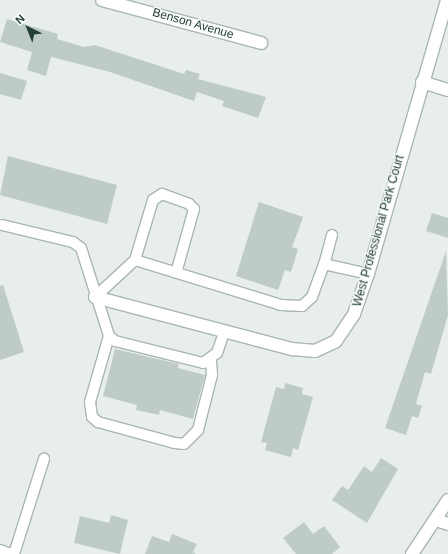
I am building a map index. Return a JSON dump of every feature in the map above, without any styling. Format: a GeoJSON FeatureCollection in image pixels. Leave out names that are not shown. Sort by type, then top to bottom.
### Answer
{"type":"FeatureCollection","features":[{"type":"Feature","properties":{"kind":"street","name":"Benson Avenue"},"geometry":{"type":"LineString","coordinates":[[102,0],[261,43]]}},
{"type":"Feature","properties":{"kind":"street","name":"West Professional Park Court"},"geometry":{"type":"LineString","coordinates":[[95,297],[224,333],[292,349],[323,349],[347,330],[368,274],[422,82],[447,0]]}},
{"type":"Feature","properties":{"kind":"street"},"geometry":{"type":"LineString","coordinates":[[422,82],[448,90]]}},
{"type":"Feature","properties":{"kind":"street"},"geometry":{"type":"LineString","coordinates":[[412,554],[443,522],[448,500]]}},
{"type":"Feature","properties":{"kind":"lane"},"geometry":{"type":"LineString","coordinates":[[95,297],[134,260],[153,200],[162,194],[189,204],[194,209],[176,273]]}},
{"type":"Feature","properties":{"kind":"lane"},"geometry":{"type":"LineString","coordinates":[[2,225],[73,242],[81,248],[88,264],[95,297],[109,336],[90,402],[92,417],[98,422],[175,443],[184,444],[198,430],[212,375],[211,361],[224,333]]}},
{"type":"Feature","properties":{"kind":"lane"},"geometry":{"type":"LineString","coordinates":[[134,260],[281,305],[302,306],[312,297],[324,264],[332,235]]}},
{"type":"Feature","properties":{"kind":"lane"},"geometry":{"type":"LineString","coordinates":[[324,264],[368,274]]}},
{"type":"Feature","properties":{"kind":"lane"},"geometry":{"type":"LineString","coordinates":[[109,336],[203,363],[211,361]]}},
{"type":"Feature","properties":{"kind":"lane"},"geometry":{"type":"LineString","coordinates":[[0,550],[12,554],[44,459]]}},
{"type":"Feature","properties":{"kind":"building"},"geometry":{"type":"Polygon","coordinates":[[[7,19],[58,34],[57,39],[84,47],[95,45],[184,74],[186,70],[200,74],[198,79],[266,97],[258,118],[222,106],[224,101],[197,92],[194,101],[110,72],[51,57],[46,76],[27,70],[32,52],[0,42],[7,19]]]}},
{"type":"Feature","properties":{"kind":"building"},"geometry":{"type":"Polygon","coordinates":[[[0,73],[27,81],[21,100],[0,94],[0,73]]]}},
{"type":"Feature","properties":{"kind":"building"},"geometry":{"type":"Polygon","coordinates":[[[8,156],[117,185],[107,224],[0,195],[8,156]]]}},
{"type":"Feature","properties":{"kind":"building"},"geometry":{"type":"Polygon","coordinates":[[[259,202],[303,217],[292,247],[298,249],[291,272],[285,270],[278,290],[236,276],[259,202]]]}},
{"type":"Feature","properties":{"kind":"building"},"geometry":{"type":"Polygon","coordinates":[[[432,213],[448,218],[448,238],[426,231],[432,213]]]}},
{"type":"Feature","properties":{"kind":"building"},"geometry":{"type":"Polygon","coordinates":[[[446,251],[448,315],[431,374],[425,372],[416,404],[422,406],[418,418],[412,416],[406,435],[385,428],[446,251]]]}},
{"type":"Feature","properties":{"kind":"building"},"geometry":{"type":"Polygon","coordinates":[[[3,285],[24,352],[0,360],[0,286],[3,285]]]}},
{"type":"Feature","properties":{"kind":"building"},"geometry":{"type":"Polygon","coordinates":[[[115,349],[179,364],[178,368],[205,375],[193,419],[160,410],[159,415],[136,410],[137,405],[103,396],[115,349]]]}},
{"type":"Feature","properties":{"kind":"building"},"geometry":{"type":"Polygon","coordinates":[[[285,383],[303,388],[302,394],[313,397],[298,450],[293,448],[291,457],[265,450],[267,443],[261,442],[276,387],[284,389],[285,383]]]}},
{"type":"Feature","properties":{"kind":"building"},"geometry":{"type":"Polygon","coordinates":[[[381,458],[398,469],[367,523],[332,500],[342,486],[348,490],[364,466],[372,472],[381,458]]]}},
{"type":"Feature","properties":{"kind":"building"},"geometry":{"type":"Polygon","coordinates":[[[111,515],[128,520],[120,554],[74,543],[80,516],[109,523],[111,515]]]}},
{"type":"Feature","properties":{"kind":"building"},"geometry":{"type":"Polygon","coordinates":[[[304,522],[313,534],[324,526],[340,547],[332,554],[296,554],[283,538],[304,522]]]}},
{"type":"Feature","properties":{"kind":"building"},"geometry":{"type":"Polygon","coordinates":[[[172,534],[197,544],[193,552],[196,554],[145,554],[152,536],[169,542],[172,534]]]}}]}
